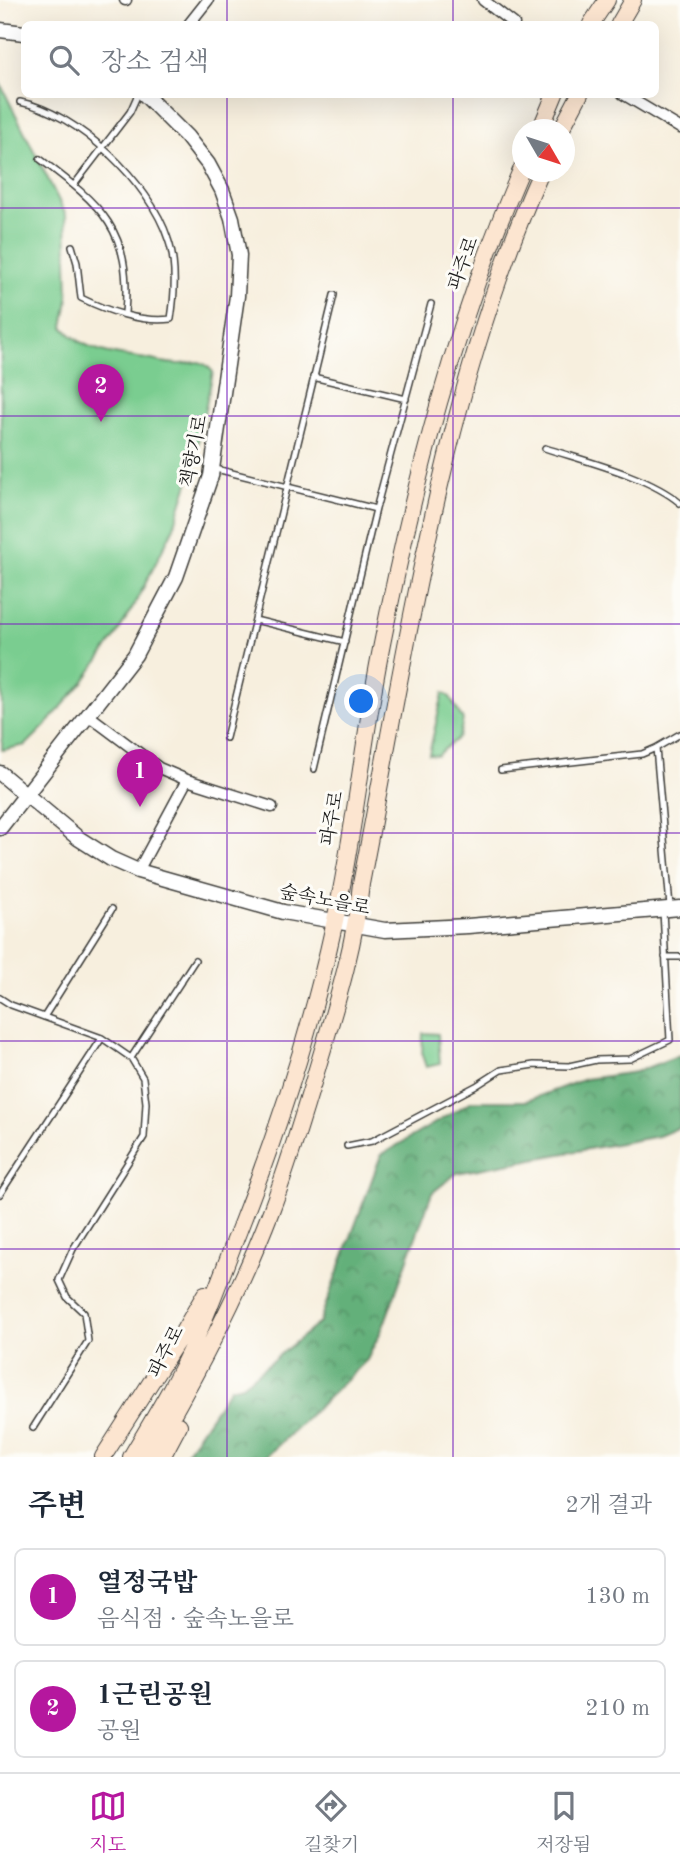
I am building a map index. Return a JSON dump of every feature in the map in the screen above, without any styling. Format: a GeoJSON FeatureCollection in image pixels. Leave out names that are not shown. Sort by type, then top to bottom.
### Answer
{"type":"FeatureCollection","features":[{"type":"Feature","properties":{"kind":"main road"},"geometry":{"type":"LineString","coordinates":[[594,21],[607,0]]}},
{"type":"Feature","properties":{"kind":"main road"},"geometry":{"type":"LineString","coordinates":[[621,21],[633,0]]}},
{"type":"Feature","properties":{"kind":"main road"},"geometry":{"type":"LineString","coordinates":[[545,119],[553,98]]}},
{"type":"Feature","properties":{"kind":"main road"},"geometry":{"type":"LineString","coordinates":[[567,119],[578,98]]}},
{"type":"Feature","properties":{"kind":"main road","name":"파주로"},"geometry":{"type":"LineString","coordinates":[[131,1457],[196,1339],[278,1129],[306,1037],[335,920],[382,644],[411,517],[472,296],[517,182]]}},
{"type":"Feature","properties":{"kind":"main road","name":"파주로"},"geometry":{"type":"LineString","coordinates":[[148,1457],[211,1346],[232,1303],[271,1211],[302,1118],[357,925],[361,884],[379,790],[452,436],[494,293],[537,182]]}},
{"type":"Feature","properties":{"kind":"main road"},"geometry":{"type":"LineString","coordinates":[[103,1457],[197,1310],[255,1191]]}},
{"type":"Feature","properties":{"kind":"main road"},"geometry":{"type":"LineString","coordinates":[[162,1457],[206,1376],[260,1254],[271,1211]]}},
{"type":"Feature","properties":{"kind":"street"},"geometry":{"type":"LineString","coordinates":[[191,21],[208,0]]}},
{"type":"Feature","properties":{"kind":"street"},"geometry":{"type":"LineString","coordinates":[[482,0],[510,21]]}},
{"type":"Feature","properties":{"kind":"street"},"geometry":{"type":"LineString","coordinates":[[0,30],[21,33]]}},
{"type":"Feature","properties":{"kind":"street","name":"책향기로"},"geometry":{"type":"LineString","coordinates":[[0,828],[135,655],[176,577],[212,468],[237,296],[239,255],[229,209],[208,164],[187,136],[148,98]]}},
{"type":"Feature","properties":{"kind":"street"},"geometry":{"type":"LineString","coordinates":[[632,98],[680,128]]}},
{"type":"Feature","properties":{"kind":"street"},"geometry":{"type":"LineString","coordinates":[[88,715],[159,768],[187,780],[272,807]]}},
{"type":"Feature","properties":{"kind":"street","name":"숲속노을로"},"geometry":{"type":"LineString","coordinates":[[0,773],[78,838],[111,859],[138,871],[283,912],[385,930],[671,909]]}},
{"type":"Feature","properties":{"kind":"street"},"geometry":{"type":"LineString","coordinates":[[138,871],[187,780]]}},
{"type":"Feature","properties":{"kind":"lane"},"geometry":{"type":"LineString","coordinates":[[74,185],[130,112],[136,98]]}},
{"type":"Feature","properties":{"kind":"lane"},"geometry":{"type":"LineString","coordinates":[[20,102],[34,104],[65,118],[128,172],[155,207],[169,240],[172,260],[174,300],[171,319],[156,321],[97,306],[81,298],[72,246]]}},
{"type":"Feature","properties":{"kind":"lane"},"geometry":{"type":"LineString","coordinates":[[40,159],[74,185],[114,230],[124,254],[128,284],[125,313]]}},
{"type":"Feature","properties":{"kind":"lane"},"geometry":{"type":"LineString","coordinates":[[226,738],[334,295]]}},
{"type":"Feature","properties":{"kind":"lane"},"geometry":{"type":"LineString","coordinates":[[314,769],[376,509],[431,304]]}},
{"type":"Feature","properties":{"kind":"lane"},"geometry":{"type":"LineString","coordinates":[[313,377],[406,399]]}},
{"type":"Feature","properties":{"kind":"lane"},"geometry":{"type":"LineString","coordinates":[[545,448],[643,482],[680,503]]}},
{"type":"Feature","properties":{"kind":"lane"},"geometry":{"type":"LineString","coordinates":[[212,468],[376,509]]}},
{"type":"Feature","properties":{"kind":"lane"},"geometry":{"type":"LineString","coordinates":[[255,620],[345,642]]}},
{"type":"Feature","properties":{"kind":"lane"},"geometry":{"type":"LineString","coordinates":[[500,771],[642,754],[680,734]]}},
{"type":"Feature","properties":{"kind":"lane"},"geometry":{"type":"LineString","coordinates":[[347,1146],[372,1141],[501,1070],[534,1065],[569,1066],[596,1060],[630,1059],[670,1040],[665,957],[671,909],[656,748]]}},
{"type":"Feature","properties":{"kind":"lane"},"geometry":{"type":"LineString","coordinates":[[44,1017],[112,909]]}},
{"type":"Feature","properties":{"kind":"lane"},"geometry":{"type":"LineString","coordinates":[[665,957],[680,957]]}},
{"type":"Feature","properties":{"kind":"lane"},"geometry":{"type":"LineString","coordinates":[[131,1058],[195,960]]}},
{"type":"Feature","properties":{"kind":"lane"},"geometry":{"type":"LineString","coordinates":[[0,998],[11,1005],[102,1038],[131,1058],[143,1078],[146,1103],[144,1137],[73,1249],[60,1280],[67,1297],[84,1313],[88,1341],[33,1428]]}},
{"type":"Feature","properties":{"kind":"lane"},"geometry":{"type":"LineString","coordinates":[[0,1194],[102,1038]]}},
{"type":"Feature","properties":{"kind":"green space"},"geometry":{"type":"Polygon","coordinates":[[[0,83],[66,215],[68,300],[63,327],[81,342],[101,351],[171,364],[201,362],[213,372],[192,471],[174,527],[138,598],[116,636],[84,681],[45,726],[26,745],[2,750],[0,83]]]}},
{"type":"Feature","properties":{"kind":"green space"},"geometry":{"type":"Polygon","coordinates":[[[443,693],[450,697],[463,720],[459,737],[437,755],[429,754],[443,693]]]}},
{"type":"Feature","properties":{"kind":"green space"},"geometry":{"type":"Polygon","coordinates":[[[423,1033],[438,1034],[440,1064],[426,1067],[422,1055],[423,1033]]]}},
{"type":"Feature","properties":{"kind":"green space"},"geometry":{"type":"Polygon","coordinates":[[[680,1055],[680,1127],[659,1136],[457,1173],[432,1193],[383,1327],[367,1360],[266,1457],[183,1457],[230,1388],[242,1385],[319,1323],[381,1155],[472,1101],[526,1101],[585,1079],[636,1072],[680,1055]]]}},
{"type":"Feature","properties":{"kind":"place","name":"1근린공원"},"geometry":{"type":"Point","coordinates":[101,422]}},
{"type":"Feature","properties":{"kind":"place","name":"열정국밥"},"geometry":{"type":"Point","coordinates":[140,807]}}]}
